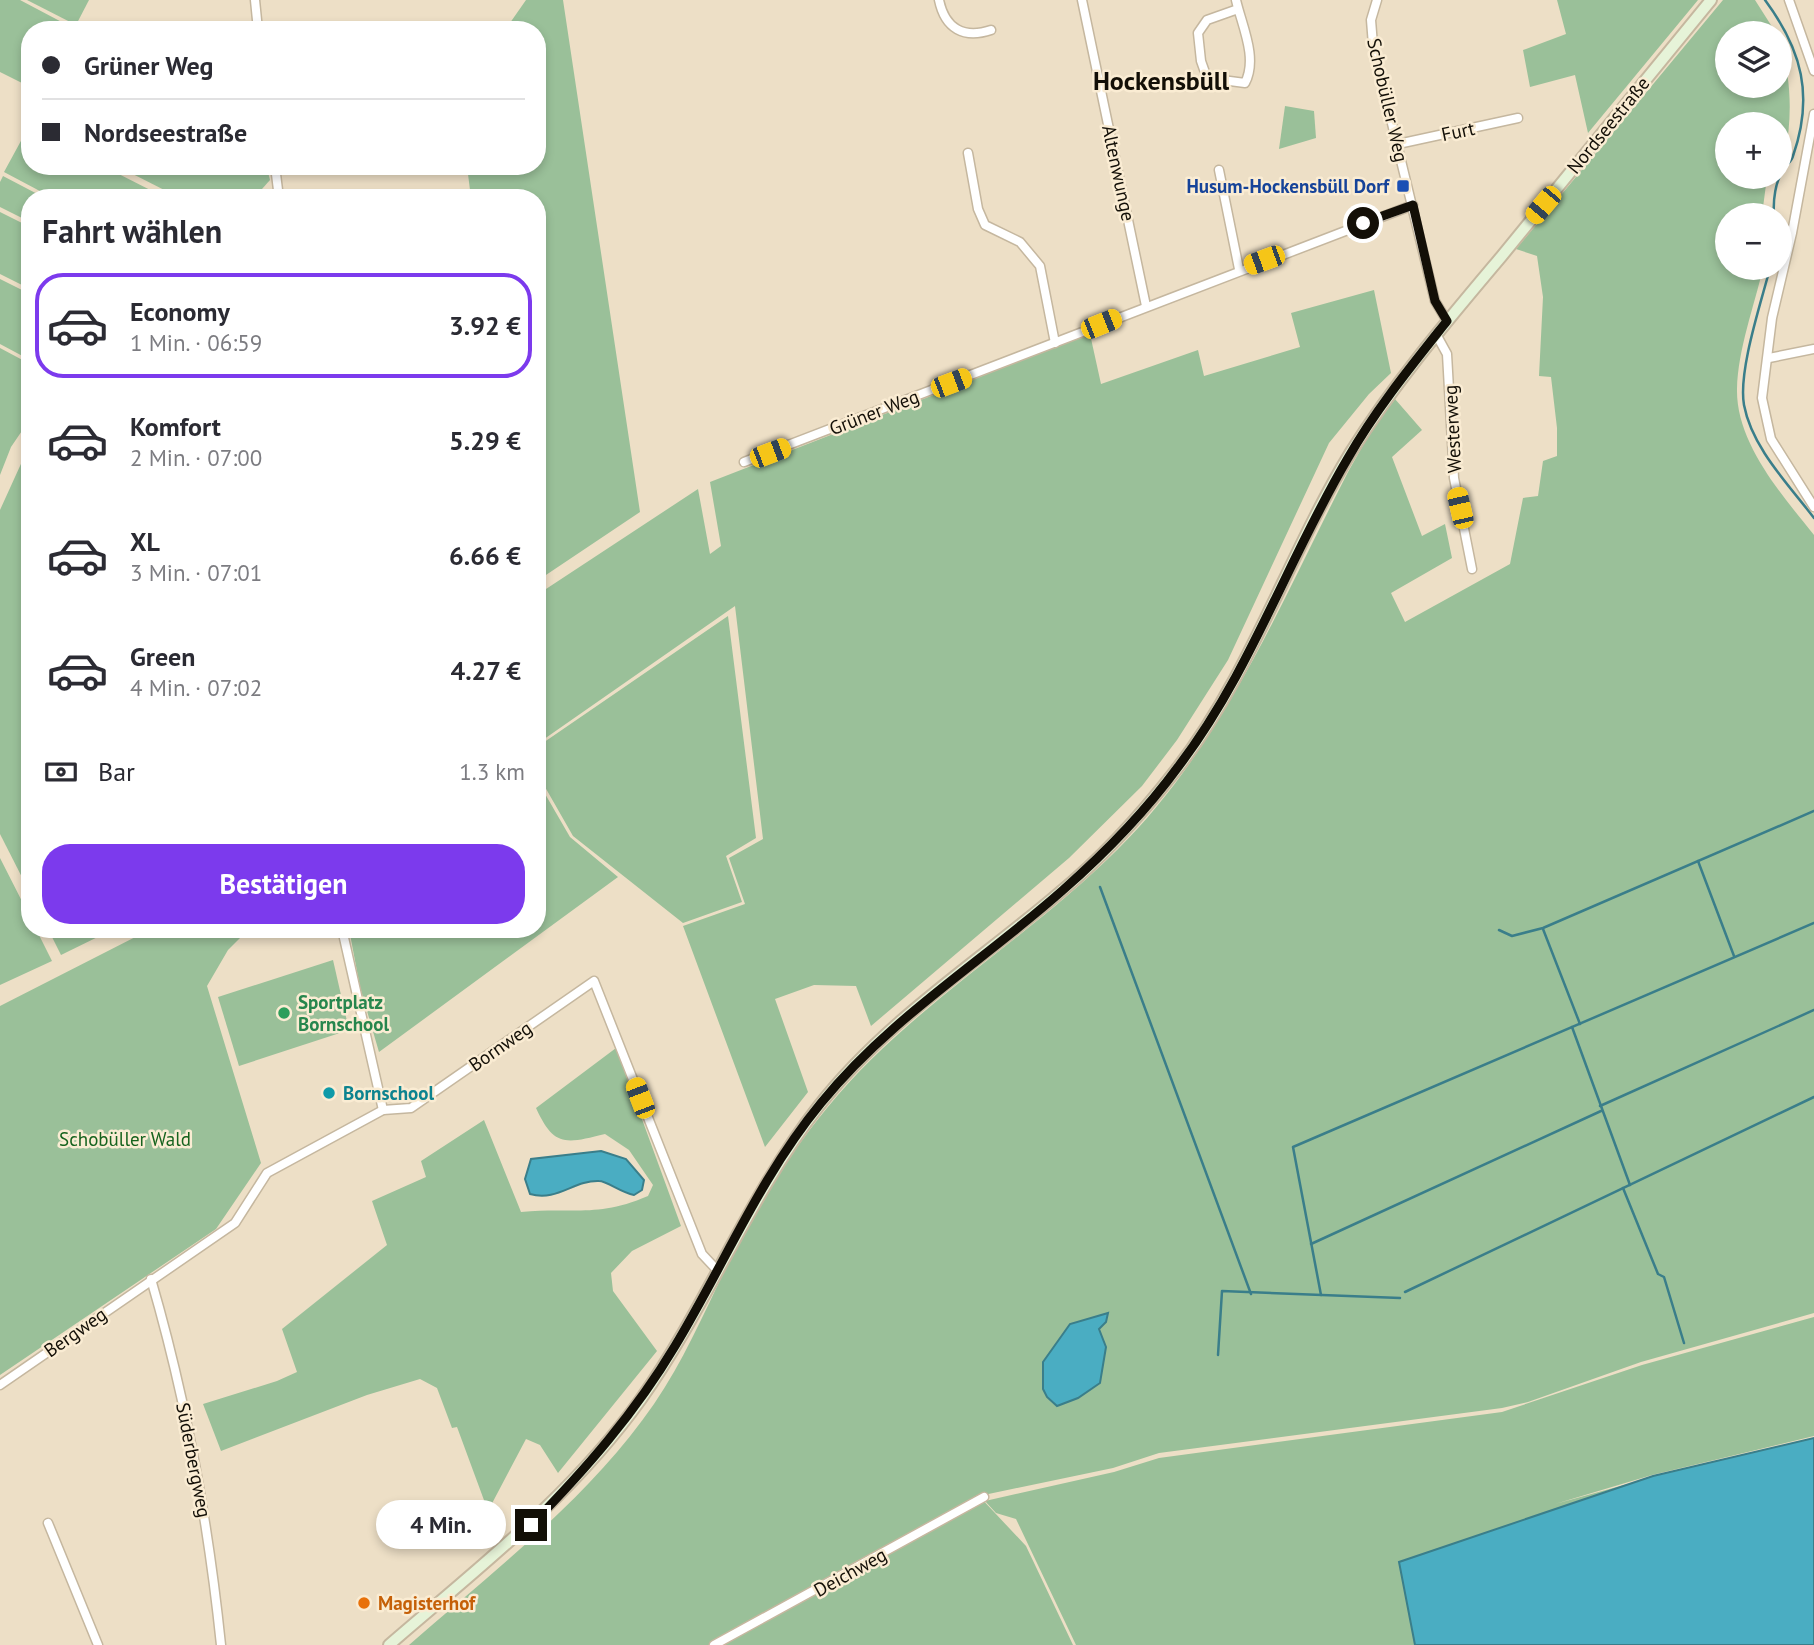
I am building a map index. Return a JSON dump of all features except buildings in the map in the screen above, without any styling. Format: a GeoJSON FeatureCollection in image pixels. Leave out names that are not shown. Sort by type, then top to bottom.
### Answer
{"type":"FeatureCollection","features":[{"type":"Feature","properties":{"kind":"main road","name":"Nordseestraße"},"geometry":{"type":"LineString","coordinates":[[389,1645],[531,1525],[623,1423],[659,1372],[774,1168],[820,1104],[882,1037],[1062,891],[1115,841],[1177,768],[1215,713],[1348,456],[1383,402],[1711,0]]}},
{"type":"Feature","properties":{"kind":"street"},"geometry":{"type":"LineString","coordinates":[[255,0],[257,21]]}},
{"type":"Feature","properties":{"kind":"street"},"geometry":{"type":"LineString","coordinates":[[939,0],[941,12],[953,28],[972,34],[991,30]]}},
{"type":"Feature","properties":{"kind":"street","name":"Altenwunge"},"geometry":{"type":"LineString","coordinates":[[1082,0],[1146,306]]}},
{"type":"Feature","properties":{"kind":"street"},"geometry":{"type":"LineString","coordinates":[[1789,0],[1814,71]]}},
{"type":"Feature","properties":{"kind":"street","name":"Schobüller Weg"},"geometry":{"type":"LineString","coordinates":[[1375,1],[1371,20],[1373,46],[1435,301],[1447,321]]}},
{"type":"Feature","properties":{"kind":"street"},"geometry":{"type":"LineString","coordinates":[[1237,4],[1250,52],[1251,72],[1245,83],[1207,78],[1201,61],[1198,33],[1207,20],[1237,4]]}},
{"type":"Feature","properties":{"kind":"street"},"geometry":{"type":"LineString","coordinates":[[1814,114],[1792,233],[1772,318],[1762,398],[1767,427],[1783,462],[1814,507]]}},
{"type":"Feature","properties":{"kind":"street","name":"Furt"},"geometry":{"type":"LineString","coordinates":[[1398,144],[1518,118]]}},
{"type":"Feature","properties":{"kind":"street"},"geometry":{"type":"LineString","coordinates":[[968,153],[978,209],[985,225],[1020,242],[1040,266],[1055,343]]}},
{"type":"Feature","properties":{"kind":"street"},"geometry":{"type":"LineString","coordinates":[[1219,170],[1239,270]]}},
{"type":"Feature","properties":{"kind":"street","name":"Grüner Weg"},"geometry":{"type":"LineString","coordinates":[[744,463],[1413,205]]}},
{"type":"Feature","properties":{"kind":"street","name":"Westerweg"},"geometry":{"type":"LineString","coordinates":[[1436,334],[1447,354],[1454,478],[1472,569]]}},
{"type":"Feature","properties":{"kind":"street"},"geometry":{"type":"LineString","coordinates":[[1769,358],[1814,349]]}},
{"type":"Feature","properties":{"kind":"street"},"geometry":{"type":"LineString","coordinates":[[344,938],[383,1110]]}},
{"type":"Feature","properties":{"kind":"street","name":"Bornweg"},"geometry":{"type":"LineString","coordinates":[[151,1279],[234,1223],[267,1172],[383,1110],[411,1108],[594,981],[702,1254],[717,1270]]}},
{"type":"Feature","properties":{"kind":"street","name":"Bergweg"},"geometry":{"type":"LineString","coordinates":[[0,1385],[151,1279]]}},
{"type":"Feature","properties":{"kind":"street","name":"Süderbergweg"},"geometry":{"type":"LineString","coordinates":[[151,1279],[169,1342],[198,1469],[221,1645]]}},
{"type":"Feature","properties":{"kind":"street","name":"Deichweg"},"geometry":{"type":"LineString","coordinates":[[714,1645],[984,1497]]}},
{"type":"Feature","properties":{"kind":"street"},"geometry":{"type":"LineString","coordinates":[[48,1523],[98,1645]]}},
{"type":"Feature","properties":{"kind":"green space"},"geometry":{"type":"Polygon","coordinates":[[[0,0],[20,0],[60,21],[21,21],[21,82],[0,72],[0,0]]]}},
{"type":"Feature","properties":{"kind":"green space"},"geometry":{"type":"Polygon","coordinates":[[[27,0],[89,0],[78,21],[68,21],[27,0]]]}},
{"type":"Feature","properties":{"kind":"green space"},"geometry":{"type":"Polygon","coordinates":[[[526,0],[563,0],[640,512],[546,575],[546,189],[470,189],[468,175],[546,175],[546,21],[511,21],[526,0]]]}},
{"type":"Feature","properties":{"kind":"green space"},"geometry":{"type":"Polygon","coordinates":[[[1557,0],[1698,0],[1588,133],[1575,75],[1530,87],[1523,50],[1566,34],[1557,0]]]}},
{"type":"Feature","properties":{"kind":"green space"},"geometry":{"type":"Polygon","coordinates":[[[1723,0],[1755,0],[1768,21],[1715,21],[1715,98],[1789,98],[1790,112],[1715,112],[1715,189],[1765,189],[1764,203],[1715,203],[1715,280],[1760,280],[1740,359],[1737,389],[1739,409],[1744,429],[1763,467],[1814,535],[1814,1313],[1641,1362],[1528,1402],[1502,1408],[1159,1453],[1113,1468],[979,1496],[1026,1546],[1073,1645],[409,1645],[571,1502],[628,1438],[654,1404],[681,1360],[758,1207],[827,1108],[895,1037],[1082,882],[1118,849],[1155,808],[1189,764],[1219,718],[1273,621],[1348,472],[1371,431],[1395,399],[1422,430],[1392,457],[1422,536],[1445,524],[1452,558],[1391,593],[1405,622],[1510,564],[1523,498],[1538,496],[1543,461],[1557,456],[1557,428],[1551,377],[1539,376],[1543,297],[1537,256],[1516,249],[1723,0]]]}},
{"type":"Feature","properties":{"kind":"green space"},"geometry":{"type":"Polygon","coordinates":[[[1285,106],[1314,111],[1316,138],[1279,149],[1285,106]]]}},
{"type":"Feature","properties":{"kind":"green space"},"geometry":{"type":"Polygon","coordinates":[[[21,141],[21,175],[121,175],[148,189],[36,189],[4,172],[21,141]]]}},
{"type":"Feature","properties":{"kind":"green space"},"geometry":{"type":"Polygon","coordinates":[[[135,175],[269,175],[270,180],[262,189],[162,189],[135,175]]]}},
{"type":"Feature","properties":{"kind":"green space"},"geometry":{"type":"Polygon","coordinates":[[[3,176],[28,189],[21,189],[21,218],[0,207],[0,182],[3,176]]]}},
{"type":"Feature","properties":{"kind":"green space"},"geometry":{"type":"Polygon","coordinates":[[[0,212],[21,222],[21,284],[0,274],[0,212]]]}},
{"type":"Feature","properties":{"kind":"green space"},"geometry":{"type":"Polygon","coordinates":[[[0,279],[21,290],[21,355],[0,344],[0,279]]]}},
{"type":"Feature","properties":{"kind":"green space"},"geometry":{"type":"Polygon","coordinates":[[[1374,290],[1391,373],[1369,394],[1329,443],[1228,660],[1177,740],[1142,786],[1069,858],[871,1026],[856,986],[814,985],[775,999],[808,1092],[765,1147],[683,926],[745,904],[729,858],[763,839],[735,606],[546,738],[546,589],[698,489],[710,554],[721,546],[710,482],[1090,334],[1101,384],[1198,350],[1204,376],[1300,347],[1291,313],[1374,290]]]}},
{"type":"Feature","properties":{"kind":"green space"},"geometry":{"type":"Polygon","coordinates":[[[0,348],[21,359],[21,432],[11,447],[0,475],[0,348]]]}},
{"type":"Feature","properties":{"kind":"green space"},"geometry":{"type":"Polygon","coordinates":[[[21,464],[21,875],[0,834],[0,510],[21,464]]]}},
{"type":"Feature","properties":{"kind":"green space"},"geometry":{"type":"Polygon","coordinates":[[[728,616],[756,838],[726,856],[742,902],[683,923],[573,836],[546,789],[546,741],[728,616]]]}},
{"type":"Feature","properties":{"kind":"green space"},"geometry":{"type":"Polygon","coordinates":[[[546,796],[570,837],[618,877],[546,930],[546,796]]]}},
{"type":"Feature","properties":{"kind":"green space"},"geometry":{"type":"Polygon","coordinates":[[[0,858],[21,899],[21,938],[40,938],[52,961],[0,985],[0,858]]]}},
{"type":"Feature","properties":{"kind":"green space"},"geometry":{"type":"Polygon","coordinates":[[[52,938],[96,938],[61,955],[52,938]]]}},
{"type":"Feature","properties":{"kind":"green space","name":"Schobüller Wald"},"geometry":{"type":"Polygon","coordinates":[[[133,938],[240,938],[228,950],[207,986],[261,1163],[216,1229],[0,1375],[0,1006],[133,938]]]}},
{"type":"Feature","properties":{"kind":"green space"},"geometry":{"type":"Polygon","coordinates":[[[351,938],[535,938],[379,1052],[360,987],[351,938]]]}},
{"type":"Feature","properties":{"kind":"green space","name":"Sportplatz Bornschool"},"geometry":{"type":"Polygon","coordinates":[[[333,960],[349,1030],[239,1066],[218,997],[333,960]]]}},
{"type":"Feature","properties":{"kind":"green space"},"geometry":{"type":"Polygon","coordinates":[[[616,1048],[681,1226],[632,1251],[611,1273],[613,1291],[657,1351],[558,1473],[540,1445],[526,1439],[488,1511],[457,1427],[452,1428],[437,1388],[420,1379],[367,1395],[221,1451],[203,1404],[297,1372],[282,1329],[387,1245],[372,1201],[426,1177],[421,1161],[484,1120],[521,1212],[599,1209],[630,1203],[648,1196],[653,1185],[629,1150],[605,1134],[580,1140],[555,1136],[542,1121],[536,1108],[616,1048]]]}},
{"type":"Feature","properties":{"kind":"green space"},"geometry":{"type":"Polygon","coordinates":[[[1814,1317],[1814,1436],[1652,1475],[1555,1504],[1653,1477],[1814,1645],[1076,1645],[1016,1519],[996,1513],[985,1501],[1114,1472],[1159,1458],[1502,1412],[1642,1365],[1814,1317]]]}},
{"type":"Feature","properties":{"kind":"water"},"geometry":{"type":"Polygon","coordinates":[[[601,1151],[626,1159],[644,1180],[642,1190],[634,1195],[599,1181],[549,1195],[530,1194],[525,1179],[531,1159],[601,1151]]]}},
{"type":"Feature","properties":{"kind":"water"},"geometry":{"type":"Polygon","coordinates":[[[1108,1313],[1106,1322],[1099,1329],[1106,1347],[1100,1383],[1078,1398],[1057,1406],[1043,1389],[1043,1362],[1070,1324],[1108,1313]]]}},
{"type":"Feature","properties":{"kind":"water"},"geometry":{"type":"Polygon","coordinates":[[[1814,1438],[1814,1645],[1415,1645],[1399,1562],[1653,1476],[1814,1438]]]}},
{"type":"Feature","properties":{"kind":"waterway"},"geometry":{"type":"LineString","coordinates":[[1765,0],[1788,37],[1796,56],[1803,93],[1799,134],[1792,158],[1777,185],[1774,203]]}},
{"type":"Feature","properties":{"kind":"waterway"},"geometry":{"type":"LineString","coordinates":[[1767,280],[1747,356],[1744,405],[1748,421],[1763,451],[1814,518]]}},
{"type":"Feature","properties":{"kind":"waterway"},"geometry":{"type":"LineString","coordinates":[[1499,930],[1512,936],[1543,928],[1814,811]]}},
{"type":"Feature","properties":{"kind":"waterway"},"geometry":{"type":"LineString","coordinates":[[1698,861],[1734,956]]}},
{"type":"Feature","properties":{"kind":"waterway"},"geometry":{"type":"LineString","coordinates":[[1100,887],[1251,1294]]}},
{"type":"Feature","properties":{"kind":"waterway"},"geometry":{"type":"LineString","coordinates":[[1321,1295],[1293,1147],[1814,923]]}},
{"type":"Feature","properties":{"kind":"waterway"},"geometry":{"type":"LineString","coordinates":[[1543,929],[1580,1024]]}},
{"type":"Feature","properties":{"kind":"waterway"},"geometry":{"type":"LineString","coordinates":[[1600,1106],[1814,1010]]}},
{"type":"Feature","properties":{"kind":"waterway"},"geometry":{"type":"LineString","coordinates":[[1572,1027],[1630,1185]]}},
{"type":"Feature","properties":{"kind":"waterway"},"geometry":{"type":"LineString","coordinates":[[1405,1292],[1814,1097]]}},
{"type":"Feature","properties":{"kind":"waterway"},"geometry":{"type":"LineString","coordinates":[[1311,1244],[1601,1111]]}},
{"type":"Feature","properties":{"kind":"waterway"},"geometry":{"type":"LineString","coordinates":[[1623,1188],[1658,1274],[1664,1277],[1684,1343]]}},
{"type":"Feature","properties":{"kind":"waterway"},"geometry":{"type":"LineString","coordinates":[[1218,1355],[1222,1291],[1400,1298]]}},
{"type":"Feature","properties":{"kind":"place","name":"Husum-Hockensbüll Dorf"},"geometry":{"type":"Point","coordinates":[1403,186]}},
{"type":"Feature","properties":{"kind":"place","name":"Sportplatz Bornschool"},"geometry":{"type":"Point","coordinates":[284,1013]}},
{"type":"Feature","properties":{"kind":"place","name":"Bornschool"},"geometry":{"type":"Point","coordinates":[329,1093]}},
{"type":"Feature","properties":{"kind":"place","name":"Magisterhof"},"geometry":{"type":"Point","coordinates":[364,1603]}},
{"type":"Feature","properties":{"kind":"district","name":"Hockensbüll"},"geometry":{"type":"Point","coordinates":[1161,81]}},
{"type":"Feature","properties":{"kind":"route"},"geometry":{"type":"LineString","coordinates":[[531,1525],[584,1469],[642,1397],[687,1326],[768,1178],[820,1104],[882,1037],[1062,891],[1115,841],[1177,768],[1209,724],[1270,611],[1348,456],[1383,402],[1447,321],[1435,301],[1413,205],[1363,223]]}}]}
